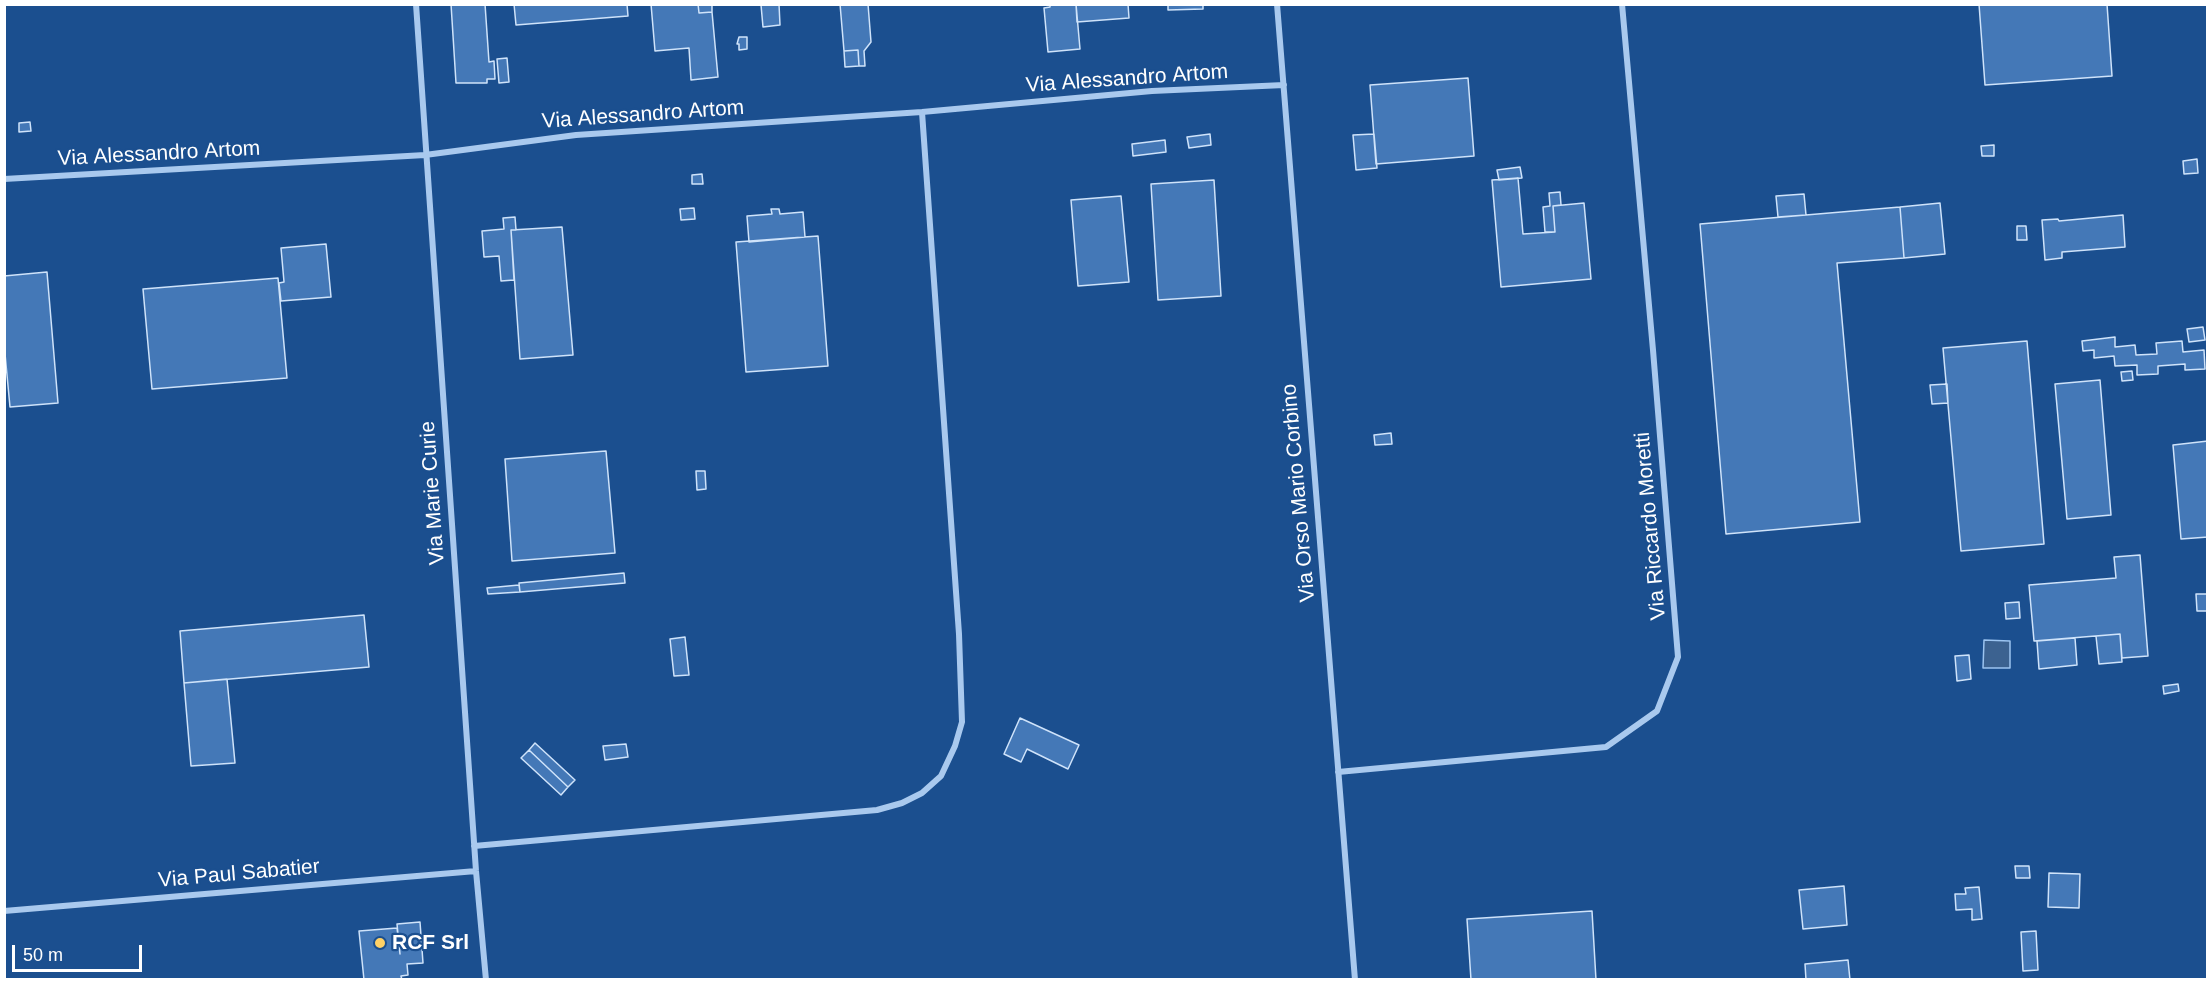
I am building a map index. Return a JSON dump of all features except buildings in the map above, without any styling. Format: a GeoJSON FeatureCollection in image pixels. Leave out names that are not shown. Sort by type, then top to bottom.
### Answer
{"type":"FeatureCollection","features":[{"type":"Feature","properties":{"kind":"street","name":"Via Marie Curie"},"geometry":{"type":"LineString","coordinates":[[416,4],[474,846],[486,980]]}},
{"type":"Feature","properties":{"kind":"street","name":"Via Orso Mario Corbino"},"geometry":{"type":"LineString","coordinates":[[1277,4],[1355,980]]}},
{"type":"Feature","properties":{"kind":"street","name":"Via Riccardo Moretti"},"geometry":{"type":"LineString","coordinates":[[1338,772],[1606,747],[1657,711],[1678,657],[1622,4]]}},
{"type":"Feature","properties":{"kind":"street","name":"Via Alessandro Artom"},"geometry":{"type":"LineString","coordinates":[[4,179],[425,155],[576,135],[922,112],[1152,91],[1284,85]]}},
{"type":"Feature","properties":{"kind":"street"},"geometry":{"type":"LineString","coordinates":[[474,846],[877,810],[902,803],[922,793],[941,776],[955,746],[962,722],[958,623],[922,112]]}},
{"type":"Feature","properties":{"kind":"street","name":"Via Paul Sabatier"},"geometry":{"type":"LineString","coordinates":[[4,911],[476,871]]}},
{"type":"Feature","properties":{"kind":"water"},"geometry":{"type":"Polygon","coordinates":[[[1984,640],[2010,641],[2010,668],[1983,668],[1984,640]]]}},
{"type":"Feature","properties":{"kind":"place","name":"RCF Srl"},"geometry":{"type":"Point","coordinates":[380,943]}}]}
